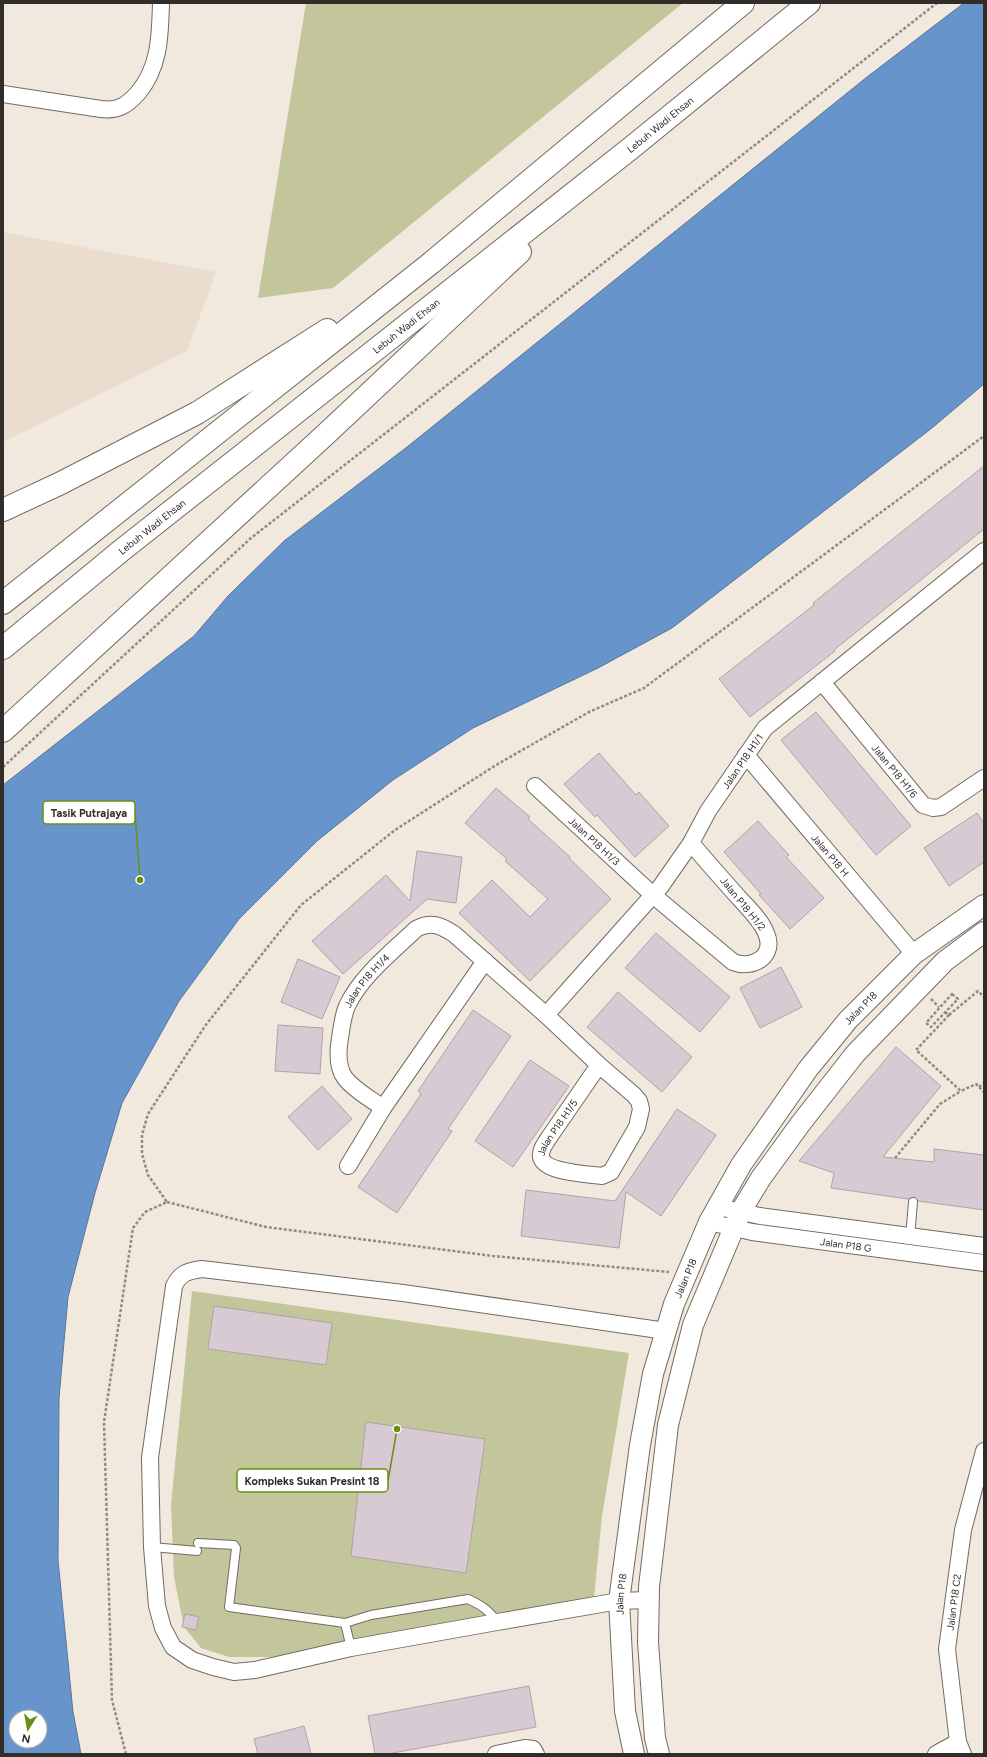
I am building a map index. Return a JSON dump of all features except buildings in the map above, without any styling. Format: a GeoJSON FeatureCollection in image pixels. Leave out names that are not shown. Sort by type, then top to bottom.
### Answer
{"type":"FeatureCollection","features":[{"type":"Feature","properties":{"kind":"main road","name":"Lebuh Wadi Ehsan"},"geometry":{"type":"LineString","coordinates":[[3,648],[122,550],[631,148],[809,3]]}},
{"type":"Feature","properties":{"kind":"main road"},"geometry":{"type":"LineString","coordinates":[[3,602],[431,263],[741,4]]}},
{"type":"Feature","properties":{"kind":"main road"},"geometry":{"type":"LineString","coordinates":[[3,731],[326,434],[631,148]]}},
{"type":"Feature","properties":{"kind":"main road"},"geometry":{"type":"LineString","coordinates":[[3,510],[59,484],[197,413],[431,263]]}},
{"type":"Feature","properties":{"kind":"street"},"geometry":{"type":"LineString","coordinates":[[3,94],[101,109],[111,110],[121,108],[135,96],[147,82],[155,61],[160,33],[161,3]]}},
{"type":"Feature","properties":{"kind":"street","name":"Jalan P18 H1/1"},"geometry":{"type":"LineString","coordinates":[[546,1015],[654,896],[691,843],[708,811],[765,728],[984,551]]}},
{"type":"Feature","properties":{"kind":"street","name":"Jalan P18 H1/6"},"geometry":{"type":"LineString","coordinates":[[822,682],[923,805],[933,808],[941,807],[984,778]]}},
{"type":"Feature","properties":{"kind":"street","name":"Jalan P18 H"},"geometry":{"type":"LineString","coordinates":[[746,755],[914,954]]}},
{"type":"Feature","properties":{"kind":"street","name":"Jalan P18 H1/3"},"geometry":{"type":"LineString","coordinates":[[536,786],[654,896]]}},
{"type":"Feature","properties":{"kind":"street","name":"Jalan P18 H1/2"},"geometry":{"type":"LineString","coordinates":[[654,896],[734,962],[741,965],[755,963],[766,953],[768,939],[763,927],[691,843]]}},
{"type":"Feature","properties":{"kind":"street","name":"Jalan P18"},"geometry":{"type":"LineString","coordinates":[[634,1754],[625,1711],[619,1601],[640,1445],[653,1374],[674,1304],[687,1272],[714,1214],[741,1165],[808,1068],[848,1020],[914,954],[984,904]]}},
{"type":"Feature","properties":{"kind":"street","name":"Jalan P18 H1/4"},"geometry":{"type":"LineString","coordinates":[[383,1108],[345,1078],[340,1064],[339,1050],[341,1028],[347,1007],[363,981],[416,929],[425,924],[446,928],[546,1015]]}},
{"type":"Feature","properties":{"kind":"street"},"geometry":{"type":"LineString","coordinates":[[659,1754],[655,1738],[648,1642],[648,1600],[668,1425],[693,1325],[737,1220],[761,1178],[800,1123],[855,1054],[945,961],[984,932]]}},
{"type":"Feature","properties":{"kind":"street"},"geometry":{"type":"LineString","coordinates":[[348,1166],[383,1108],[485,961]]}},
{"type":"Feature","properties":{"kind":"street","name":"Jalan P18 H1/5"},"geometry":{"type":"LineString","coordinates":[[546,1015],[599,1065],[634,1095],[639,1101],[641,1109],[637,1127],[611,1172],[607,1175],[602,1176],[557,1170],[550,1167],[545,1163],[541,1151],[599,1065]]}},
{"type":"Feature","properties":{"kind":"street","name":"Jalan P18 G"},"geometry":{"type":"LineString","coordinates":[[714,1214],[737,1220],[908,1253],[984,1263]]}},
{"type":"Feature","properties":{"kind":"street","name":"Jalan P18 G"},"geometry":{"type":"LineString","coordinates":[[737,1220],[760,1216],[984,1246]]}},
{"type":"Feature","properties":{"kind":"street"},"geometry":{"type":"LineString","coordinates":[[648,1600],[619,1601],[351,1648],[255,1670],[234,1672],[213,1667],[192,1660],[173,1647],[163,1628],[157,1606],[152,1547],[150,1458],[174,1286],[177,1279],[187,1271],[202,1269],[403,1292],[666,1331]]}},
{"type":"Feature","properties":{"kind":"street","name":"Jalan P18 C2"},"geometry":{"type":"LineString","coordinates":[[960,1748],[947,1649],[963,1530],[984,1451]]}},
{"type":"Feature","properties":{"kind":"street"},"geometry":{"type":"LineString","coordinates":[[496,1754],[525,1748],[533,1749],[536,1754]]}},
{"type":"Feature","properties":{"kind":"street"},"geometry":{"type":"LineString","coordinates":[[936,1754],[960,1748]]}},
{"type":"Feature","properties":{"kind":"lane"},"geometry":{"type":"LineString","coordinates":[[908,1253],[913,1202]]}},
{"type":"Feature","properties":{"kind":"lane"},"geometry":{"type":"LineString","coordinates":[[152,1547],[234,1545],[236,1548],[229,1607],[345,1623],[371,1615],[468,1599],[489,1611],[497,1622]]}},
{"type":"Feature","properties":{"kind":"lane"},"geometry":{"type":"LineString","coordinates":[[345,1623],[351,1648]]}},
{"type":"Feature","properties":{"kind":"path"},"geometry":{"type":"LineString","coordinates":[[3,767],[251,538],[937,3]]}},
{"type":"Feature","properties":{"kind":"path"},"geometry":{"type":"LineString","coordinates":[[167,1202],[148,1175],[142,1154],[142,1135],[148,1114],[205,1026],[301,905],[395,830],[496,765],[589,712],[644,688],[984,436]]}},
{"type":"Feature","properties":{"kind":"path"},"geometry":{"type":"LineString","coordinates":[[961,1091],[916,1050],[949,1015],[978,991],[984,997]]}},
{"type":"Feature","properties":{"kind":"path"},"geometry":{"type":"LineString","coordinates":[[952,994],[958,999],[945,1012],[931,1027],[926,1023],[952,994]]}},
{"type":"Feature","properties":{"kind":"path"},"geometry":{"type":"LineString","coordinates":[[945,1012],[949,1015]]}},
{"type":"Feature","properties":{"kind":"path"},"geometry":{"type":"LineString","coordinates":[[979,1087],[984,1083]]}},
{"type":"Feature","properties":{"kind":"path"},"geometry":{"type":"LineString","coordinates":[[894,1158],[940,1104],[976,1084],[984,1092]]}},
{"type":"Feature","properties":{"kind":"path"},"geometry":{"type":"LineString","coordinates":[[126,1754],[112,1700],[104,1422],[133,1228],[145,1212],[167,1202],[266,1227],[347,1238],[493,1256],[660,1273],[687,1272]]}},
{"type":"Feature","properties":{"kind":"shaded area"},"geometry":{"type":"Polygon","coordinates":[[[3,232],[216,272],[187,351],[3,442],[3,232]]]}},
{"type":"Feature","properties":{"kind":"green space"},"geometry":{"type":"Polygon","coordinates":[[[306,3],[683,3],[333,288],[258,298],[306,3]]]}},
{"type":"Feature","properties":{"kind":"green space"},"geometry":{"type":"Polygon","coordinates":[[[192,1291],[629,1353],[602,1516],[594,1598],[413,1633],[271,1657],[229,1657],[201,1648],[184,1627],[174,1577],[171,1505],[192,1291]]]}},
{"type":"Feature","properties":{"kind":"water"},"geometry":{"type":"Polygon","coordinates":[[[964,3],[984,3],[984,384],[932,428],[672,628],[598,668],[473,728],[393,780],[317,841],[239,919],[179,1001],[122,1103],[95,1193],[68,1297],[59,1398],[58,1560],[73,1712],[81,1754],[3,1754],[3,785],[194,636],[228,596],[284,541],[407,447],[867,77],[964,3]]]}},
{"type":"Feature","properties":{"kind":"place","name":"Tasik Putrajaya"},"geometry":{"type":"Point","coordinates":[140,880]}},
{"type":"Feature","properties":{"kind":"place","name":"Kompleks Sukan Presint 18"},"geometry":{"type":"Point","coordinates":[397,1429]}}]}
